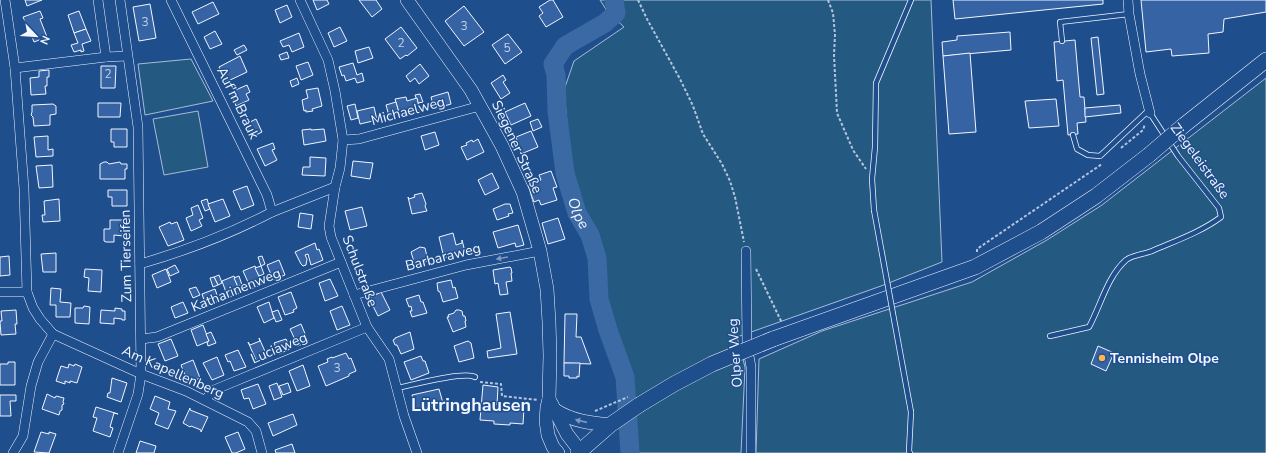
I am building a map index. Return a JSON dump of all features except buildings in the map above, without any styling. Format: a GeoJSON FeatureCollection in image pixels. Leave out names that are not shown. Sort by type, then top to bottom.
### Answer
{"type":"FeatureCollection","features":[{"type":"Feature","properties":{"kind":"main road"},"geometry":{"type":"LineString","coordinates":[[579,452],[610,425],[639,405],[712,364],[975,266],[1041,232],[1096,196],[1266,60]]}},
{"type":"Feature","properties":{"kind":"street"},"geometry":{"type":"LineString","coordinates":[[5,0],[15,68],[24,189],[27,292],[33,308],[40,319],[54,334],[38,362],[31,386],[23,436],[13,453]]}},
{"type":"Feature","properties":{"kind":"street"},"geometry":{"type":"LineString","coordinates":[[98,0],[106,57]]}},
{"type":"Feature","properties":{"kind":"street","name":"Zum Tierseifen"},"geometry":{"type":"LineString","coordinates":[[118,453],[138,394],[141,374],[138,127],[120,0]]}},
{"type":"Feature","properties":{"kind":"street","name":"Schulstraße"},"geometry":{"type":"LineString","coordinates":[[300,0],[328,60],[343,140],[340,168],[335,187],[329,226],[331,237],[367,327],[389,359],[404,416],[418,453]]}},
{"type":"Feature","properties":{"kind":"street","name":"Siegener Straße"},"geometry":{"type":"LineString","coordinates":[[407,0],[471,90],[502,146],[523,192],[540,251],[547,289],[552,405],[567,434],[579,452]]}},
{"type":"Feature","properties":{"kind":"street","name":"Ziegeleistraße"},"geometry":{"type":"LineString","coordinates":[[1128,0],[1129,14],[1140,74],[1149,111]]}},
{"type":"Feature","properties":{"kind":"street","name":"Auf'm Brauk"},"geometry":{"type":"LineString","coordinates":[[173,4],[267,195],[272,212]]}},
{"type":"Feature","properties":{"kind":"street"},"geometry":{"type":"LineString","coordinates":[[15,68],[106,57],[127,56]]}},
{"type":"Feature","properties":{"kind":"street","name":"Michaelweg"},"geometry":{"type":"LineString","coordinates":[[343,140],[360,139],[480,106]]}},
{"type":"Feature","properties":{"kind":"street"},"geometry":{"type":"LineString","coordinates":[[140,264],[171,255],[335,187]]}},
{"type":"Feature","properties":{"kind":"street","name":"Barbaraweg"},"geometry":{"type":"LineString","coordinates":[[354,295],[466,265],[540,251]]}},
{"type":"Feature","properties":{"kind":"street","name":"Olper Weg"},"geometry":{"type":"LineString","coordinates":[[746,251],[747,345],[752,367],[751,453]]}},
{"type":"Feature","properties":{"kind":"street","name":"Katharinenweg"},"geometry":{"type":"LineString","coordinates":[[141,339],[157,337],[341,262]]}},
{"type":"Feature","properties":{"kind":"street"},"geometry":{"type":"LineString","coordinates":[[0,292],[27,292]]}},
{"type":"Feature","properties":{"kind":"street","name":"Luciaweg"},"geometry":{"type":"LineString","coordinates":[[205,400],[214,390],[367,327]]}},
{"type":"Feature","properties":{"kind":"street","name":"Am Kapellenberg"},"geometry":{"type":"LineString","coordinates":[[54,334],[141,374],[205,400],[248,422],[256,431],[262,453]]}},
{"type":"Feature","properties":{"kind":"street"},"geometry":{"type":"LineString","coordinates":[[552,405],[564,416],[589,423],[610,425]]}},
{"type":"Feature","properties":{"kind":"street","name":"Siegener Straße"},"geometry":{"type":"LineString","coordinates":[[552,405],[547,407],[548,435],[558,453]]}},
{"type":"Feature","properties":{"kind":"lane"},"geometry":{"type":"LineString","coordinates":[[909,452],[911,412],[874,210],[872,179],[875,147],[876,84],[911,0]]}},
{"type":"Feature","properties":{"kind":"lane"},"geometry":{"type":"LineString","coordinates":[[1062,41],[1060,22],[1129,14]]}},
{"type":"Feature","properties":{"kind":"lane"},"geometry":{"type":"LineString","coordinates":[[1072,135],[1077,149],[1088,156],[1100,156],[1149,111]]}},
{"type":"Feature","properties":{"kind":"lane","name":"Ziegeleistraße"},"geometry":{"type":"LineString","coordinates":[[1050,336],[1089,327],[1111,280],[1127,260],[1192,234],[1212,224],[1221,217],[1219,208],[1178,156],[1149,111]]}},
{"type":"Feature","properties":{"kind":"lane"},"geometry":{"type":"LineString","coordinates":[[397,388],[460,376],[471,375],[475,377]]}},
{"type":"Feature","properties":{"kind":"path"},"geometry":{"type":"LineString","coordinates":[[638,0],[680,79],[704,134],[722,164],[730,181],[735,197],[742,233]]}},
{"type":"Feature","properties":{"kind":"path"},"geometry":{"type":"LineString","coordinates":[[828,0],[833,13],[836,35],[834,56],[837,113],[853,150],[866,170]]}},
{"type":"Feature","properties":{"kind":"path"},"geometry":{"type":"LineString","coordinates":[[1120,149],[1143,130],[1149,111]]}},
{"type":"Feature","properties":{"kind":"path"},"geometry":{"type":"LineString","coordinates":[[982,251],[976,255],[978,249],[1103,163]]}},
{"type":"Feature","properties":{"kind":"path"},"geometry":{"type":"LineString","coordinates":[[746,251],[771,298],[782,324]]}},
{"type":"Feature","properties":{"kind":"path"},"geometry":{"type":"LineString","coordinates":[[475,377],[481,382],[501,384],[502,396],[544,401],[552,405]]}},
{"type":"Feature","properties":{"kind":"path"},"geometry":{"type":"LineString","coordinates":[[599,410],[630,395]]}},
{"type":"Feature","properties":{"kind":"shaded area"},"geometry":{"type":"Polygon","coordinates":[[[600,0],[931,0],[942,262],[881,286],[737,337],[745,367],[741,453],[634,453],[629,377],[612,328],[605,302],[601,260],[597,239],[582,213],[572,178],[564,90],[574,61],[624,27],[607,11],[600,0]]]}},
{"type":"Feature","properties":{"kind":"shaded area"},"geometry":{"type":"Polygon","coordinates":[[[191,59],[213,101],[145,115],[138,64],[191,59]]]}},
{"type":"Feature","properties":{"kind":"shaded area"},"geometry":{"type":"Polygon","coordinates":[[[1266,78],[1266,453],[756,453],[759,359],[822,331],[972,282],[1047,240],[1102,205],[1266,78]]]}},
{"type":"Feature","properties":{"kind":"shaded area"},"geometry":{"type":"Polygon","coordinates":[[[198,111],[208,167],[164,175],[153,119],[198,111]]]}},
{"type":"Feature","properties":{"kind":"waterway","name":"Olpe"},"geometry":{"type":"LineString","coordinates":[[614,0],[616,13],[605,23],[565,46],[553,64],[556,75],[557,111],[565,173],[577,213],[590,235],[597,258],[599,299],[608,330],[625,377],[630,453]]}},
{"type":"Feature","properties":{"kind":"place","name":"Tennisheim Olpe"},"geometry":{"type":"Point","coordinates":[1102,358]}},
{"type":"Feature","properties":{"kind":"district","name":"Lütringhausen"},"geometry":{"type":"Point","coordinates":[471,405]}}]}
